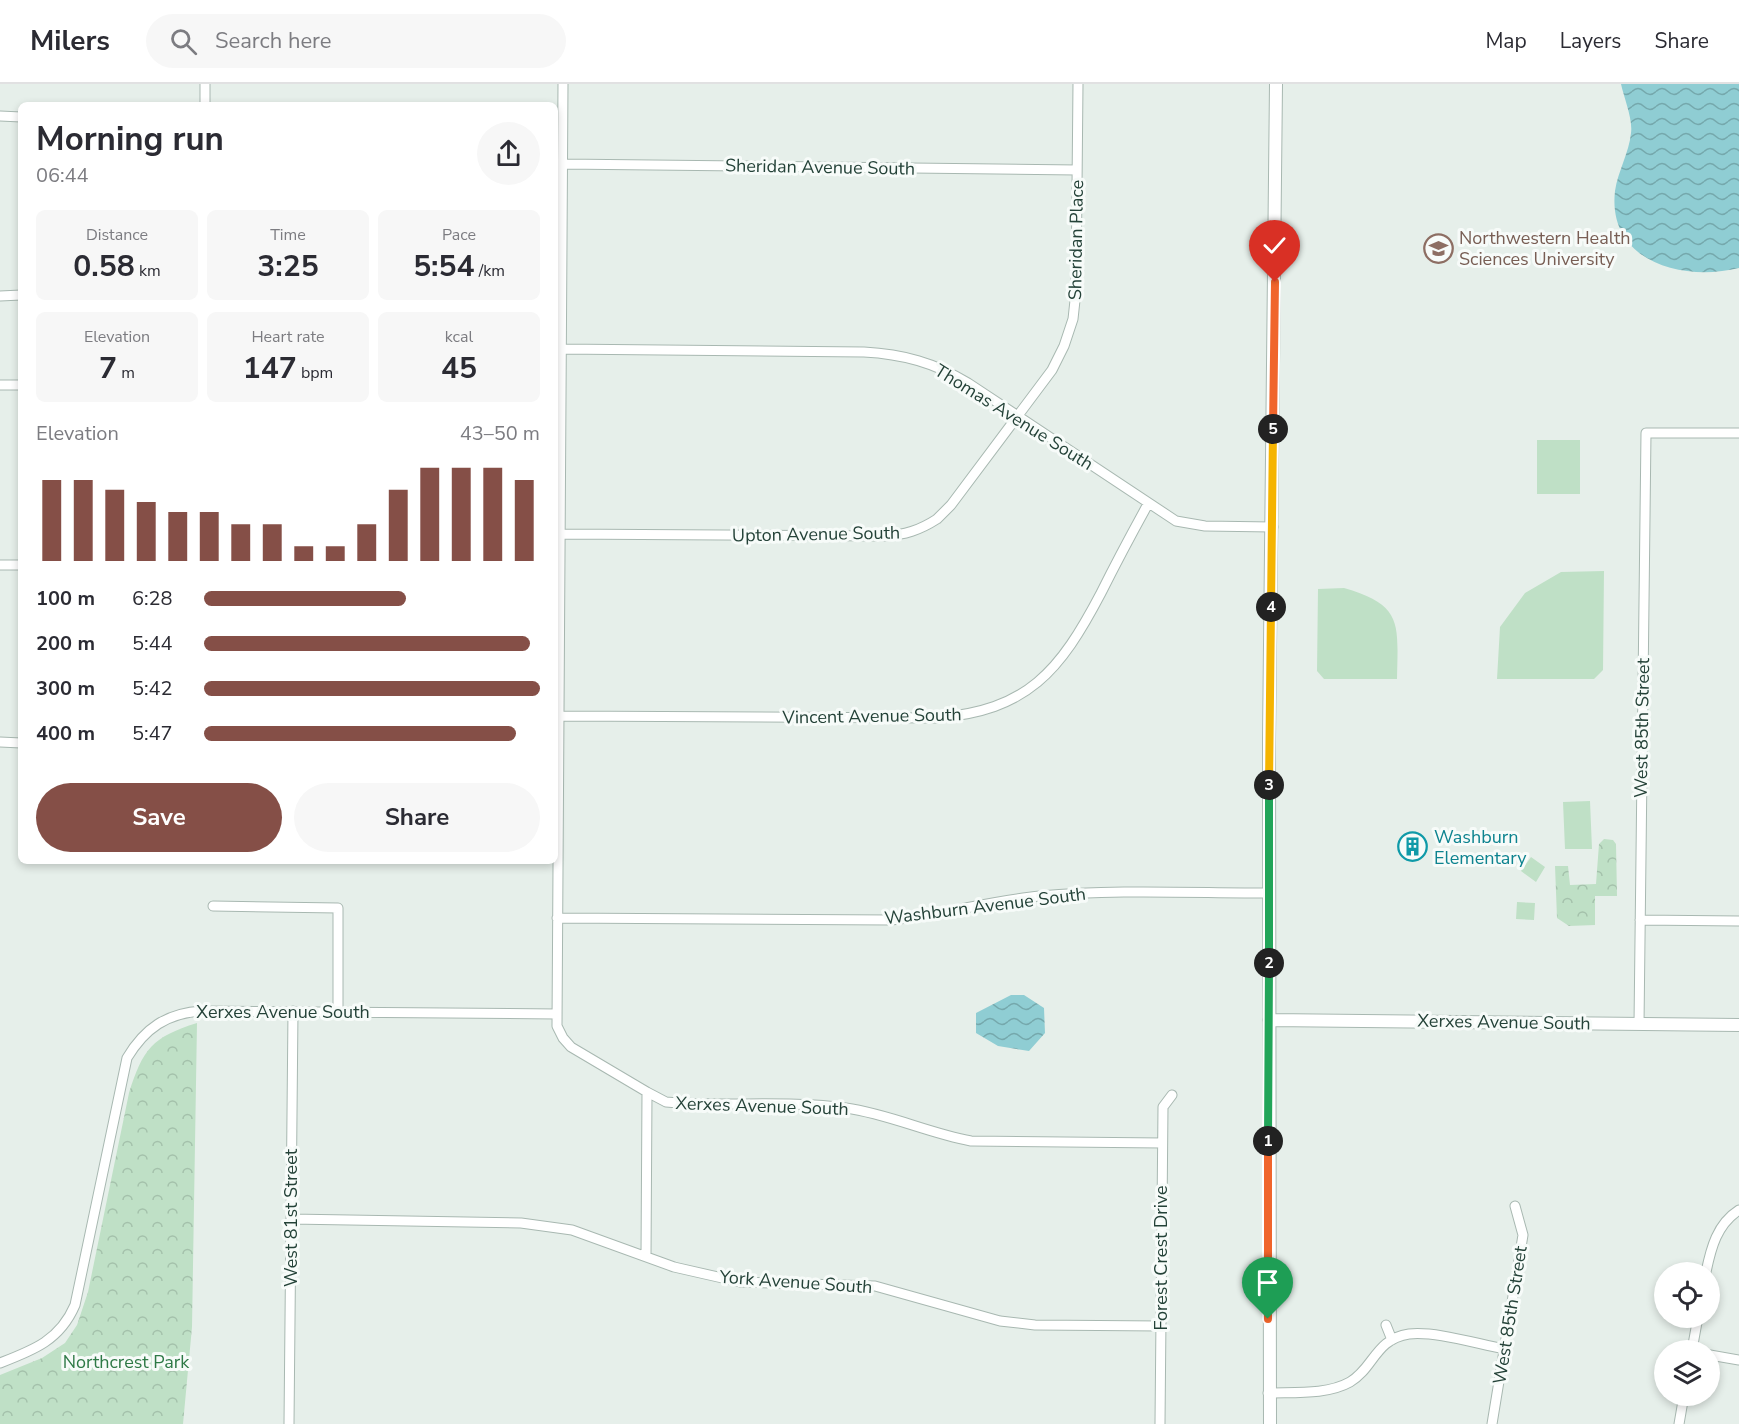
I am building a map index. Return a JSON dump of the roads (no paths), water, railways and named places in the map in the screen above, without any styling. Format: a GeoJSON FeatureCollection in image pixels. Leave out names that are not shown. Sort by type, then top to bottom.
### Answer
{"type":"FeatureCollection","features":[{"type":"Feature","properties":{"kind":"street"},"geometry":{"type":"LineString","coordinates":[[205,84],[205,102]]}},
{"type":"Feature","properties":{"kind":"street","name":"Xerxes Avenue South"},"geometry":{"type":"LineString","coordinates":[[558,557],[563,84]]}},
{"type":"Feature","properties":{"kind":"street","name":"Sheridan Place"},"geometry":{"type":"LineString","coordinates":[[1018,417],[1052,370],[1064,346],[1072,319],[1076,291],[1078,84]]}},
{"type":"Feature","properties":{"kind":"street"},"geometry":{"type":"LineString","coordinates":[[1270,1424],[1268,1393],[1269,739],[1276,84]]}},
{"type":"Feature","properties":{"kind":"street"},"geometry":{"type":"LineString","coordinates":[[0,116],[18,117]]}},
{"type":"Feature","properties":{"kind":"street","name":"Sheridan Avenue South"},"geometry":{"type":"LineString","coordinates":[[562,164],[1077,170]]}},
{"type":"Feature","properties":{"kind":"street"},"geometry":{"type":"LineString","coordinates":[[0,296],[18,295]]}},
{"type":"Feature","properties":{"kind":"street","name":"Thomas Avenue South"},"geometry":{"type":"LineString","coordinates":[[561,349],[892,353],[944,369],[1176,521],[1190,525],[1272,527]]}},
{"type":"Feature","properties":{"kind":"street"},"geometry":{"type":"LineString","coordinates":[[0,385],[18,385]]}},
{"type":"Feature","properties":{"kind":"street","name":"Upton Avenue South"},"geometry":{"type":"LineString","coordinates":[[560,534],[903,535],[930,524],[951,505],[1018,417]]}},
{"type":"Feature","properties":{"kind":"street","name":"West 85th Street"},"geometry":{"type":"LineString","coordinates":[[1639,1024],[1646,433],[1739,433]]}},
{"type":"Feature","properties":{"kind":"street","name":"Vincent Avenue South"},"geometry":{"type":"LineString","coordinates":[[559,716],[935,718],[964,716],[993,708],[1019,696],[1042,680],[1063,658],[1079,634],[1148,504]]}},
{"type":"Feature","properties":{"kind":"street"},"geometry":{"type":"LineString","coordinates":[[0,565],[18,565]]}},
{"type":"Feature","properties":{"kind":"street","name":"Xerxes Avenue South"},"geometry":{"type":"LineString","coordinates":[[558,642],[558,726]]}},
{"type":"Feature","properties":{"kind":"street"},"geometry":{"type":"LineString","coordinates":[[0,741],[18,743]]}},
{"type":"Feature","properties":{"kind":"street","name":"Xerxes Avenue South"},"geometry":{"type":"LineString","coordinates":[[557,864],[557,1026],[562,1038],[571,1047],[666,1102],[845,1108],[876,1113],[948,1137],[971,1141],[1162,1143]]}},
{"type":"Feature","properties":{"kind":"street","name":"Washburn Avenue South"},"geometry":{"type":"LineString","coordinates":[[557,918],[891,920],[927,917],[1036,896],[1072,893],[1270,893]]}},
{"type":"Feature","properties":{"kind":"street"},"geometry":{"type":"LineString","coordinates":[[213,906],[338,908],[338,1012]]}},
{"type":"Feature","properties":{"kind":"street"},"geometry":{"type":"LineString","coordinates":[[1640,920],[1739,921]]}},
{"type":"Feature","properties":{"kind":"street","name":"West 81st Street"},"geometry":{"type":"LineString","coordinates":[[290,1424],[293,1011]]}},
{"type":"Feature","properties":{"kind":"street","name":"Xerxes Avenue South"},"geometry":{"type":"LineString","coordinates":[[0,1363],[46,1343],[59,1333],[75,1305],[127,1058],[137,1041],[166,1018],[183,1012],[557,1014]]}},
{"type":"Feature","properties":{"kind":"street","name":"Xerxes Avenue South"},"geometry":{"type":"LineString","coordinates":[[1269,1020],[1739,1025]]}},
{"type":"Feature","properties":{"kind":"street"},"geometry":{"type":"LineString","coordinates":[[646,1256],[647,1092]]}},
{"type":"Feature","properties":{"kind":"street","name":"Forest Crest Drive"},"geometry":{"type":"LineString","coordinates":[[1160,1424],[1162,1107],[1172,1095]]}},
{"type":"Feature","properties":{"kind":"street","name":"West 85th Street"},"geometry":{"type":"LineString","coordinates":[[1492,1424],[1523,1235],[1515,1206]]}},
{"type":"Feature","properties":{"kind":"street"},"geometry":{"type":"LineString","coordinates":[[1708,1262],[1713,1242],[1721,1226],[1739,1210]]}},
{"type":"Feature","properties":{"kind":"street","name":"York Avenue South"},"geometry":{"type":"LineString","coordinates":[[291,1219],[521,1223],[572,1230],[674,1267],[740,1282],[875,1286],[1000,1321],[1035,1325],[1161,1326]]}},
{"type":"Feature","properties":{"kind":"street"},"geometry":{"type":"LineString","coordinates":[[1386,1325],[1392,1340]]}},
{"type":"Feature","properties":{"kind":"street"},"geometry":{"type":"LineString","coordinates":[[1268,1393],[1325,1390],[1345,1384],[1361,1373],[1379,1348],[1408,1334],[1425,1334],[1505,1349]]}},
{"type":"Feature","properties":{"kind":"street"},"geometry":{"type":"LineString","coordinates":[[1720,1357],[1739,1360]]}},
{"type":"Feature","properties":{"kind":"street"},"geometry":{"type":"LineString","coordinates":[[1679,1424],[1682,1406]]}},
{"type":"Feature","properties":{"kind":"water"},"geometry":{"type":"Polygon","coordinates":[[[1621,84],[1739,84],[1739,268],[1717,272],[1673,269],[1653,261],[1636,250],[1623,235],[1616,215],[1615,191],[1630,140],[1631,127],[1621,84]]]}},
{"type":"Feature","properties":{"kind":"water"},"geometry":{"type":"Polygon","coordinates":[[[1011,995],[1024,995],[1044,1008],[1045,1033],[1029,1051],[998,1046],[976,1033],[976,1013],[1011,995]]]}},
{"type":"Feature","properties":{"kind":"place","name":"Northwestern Health Sciences University"},"geometry":{"type":"Point","coordinates":[1438,248]}},
{"type":"Feature","properties":{"kind":"place","name":"Washburn Elementary"},"geometry":{"type":"Point","coordinates":[1413,847]}},
{"type":"Feature","properties":{"kind":"park label","name":"Northcrest Park"},"geometry":{"type":"Point","coordinates":[126,1362]}}]}
